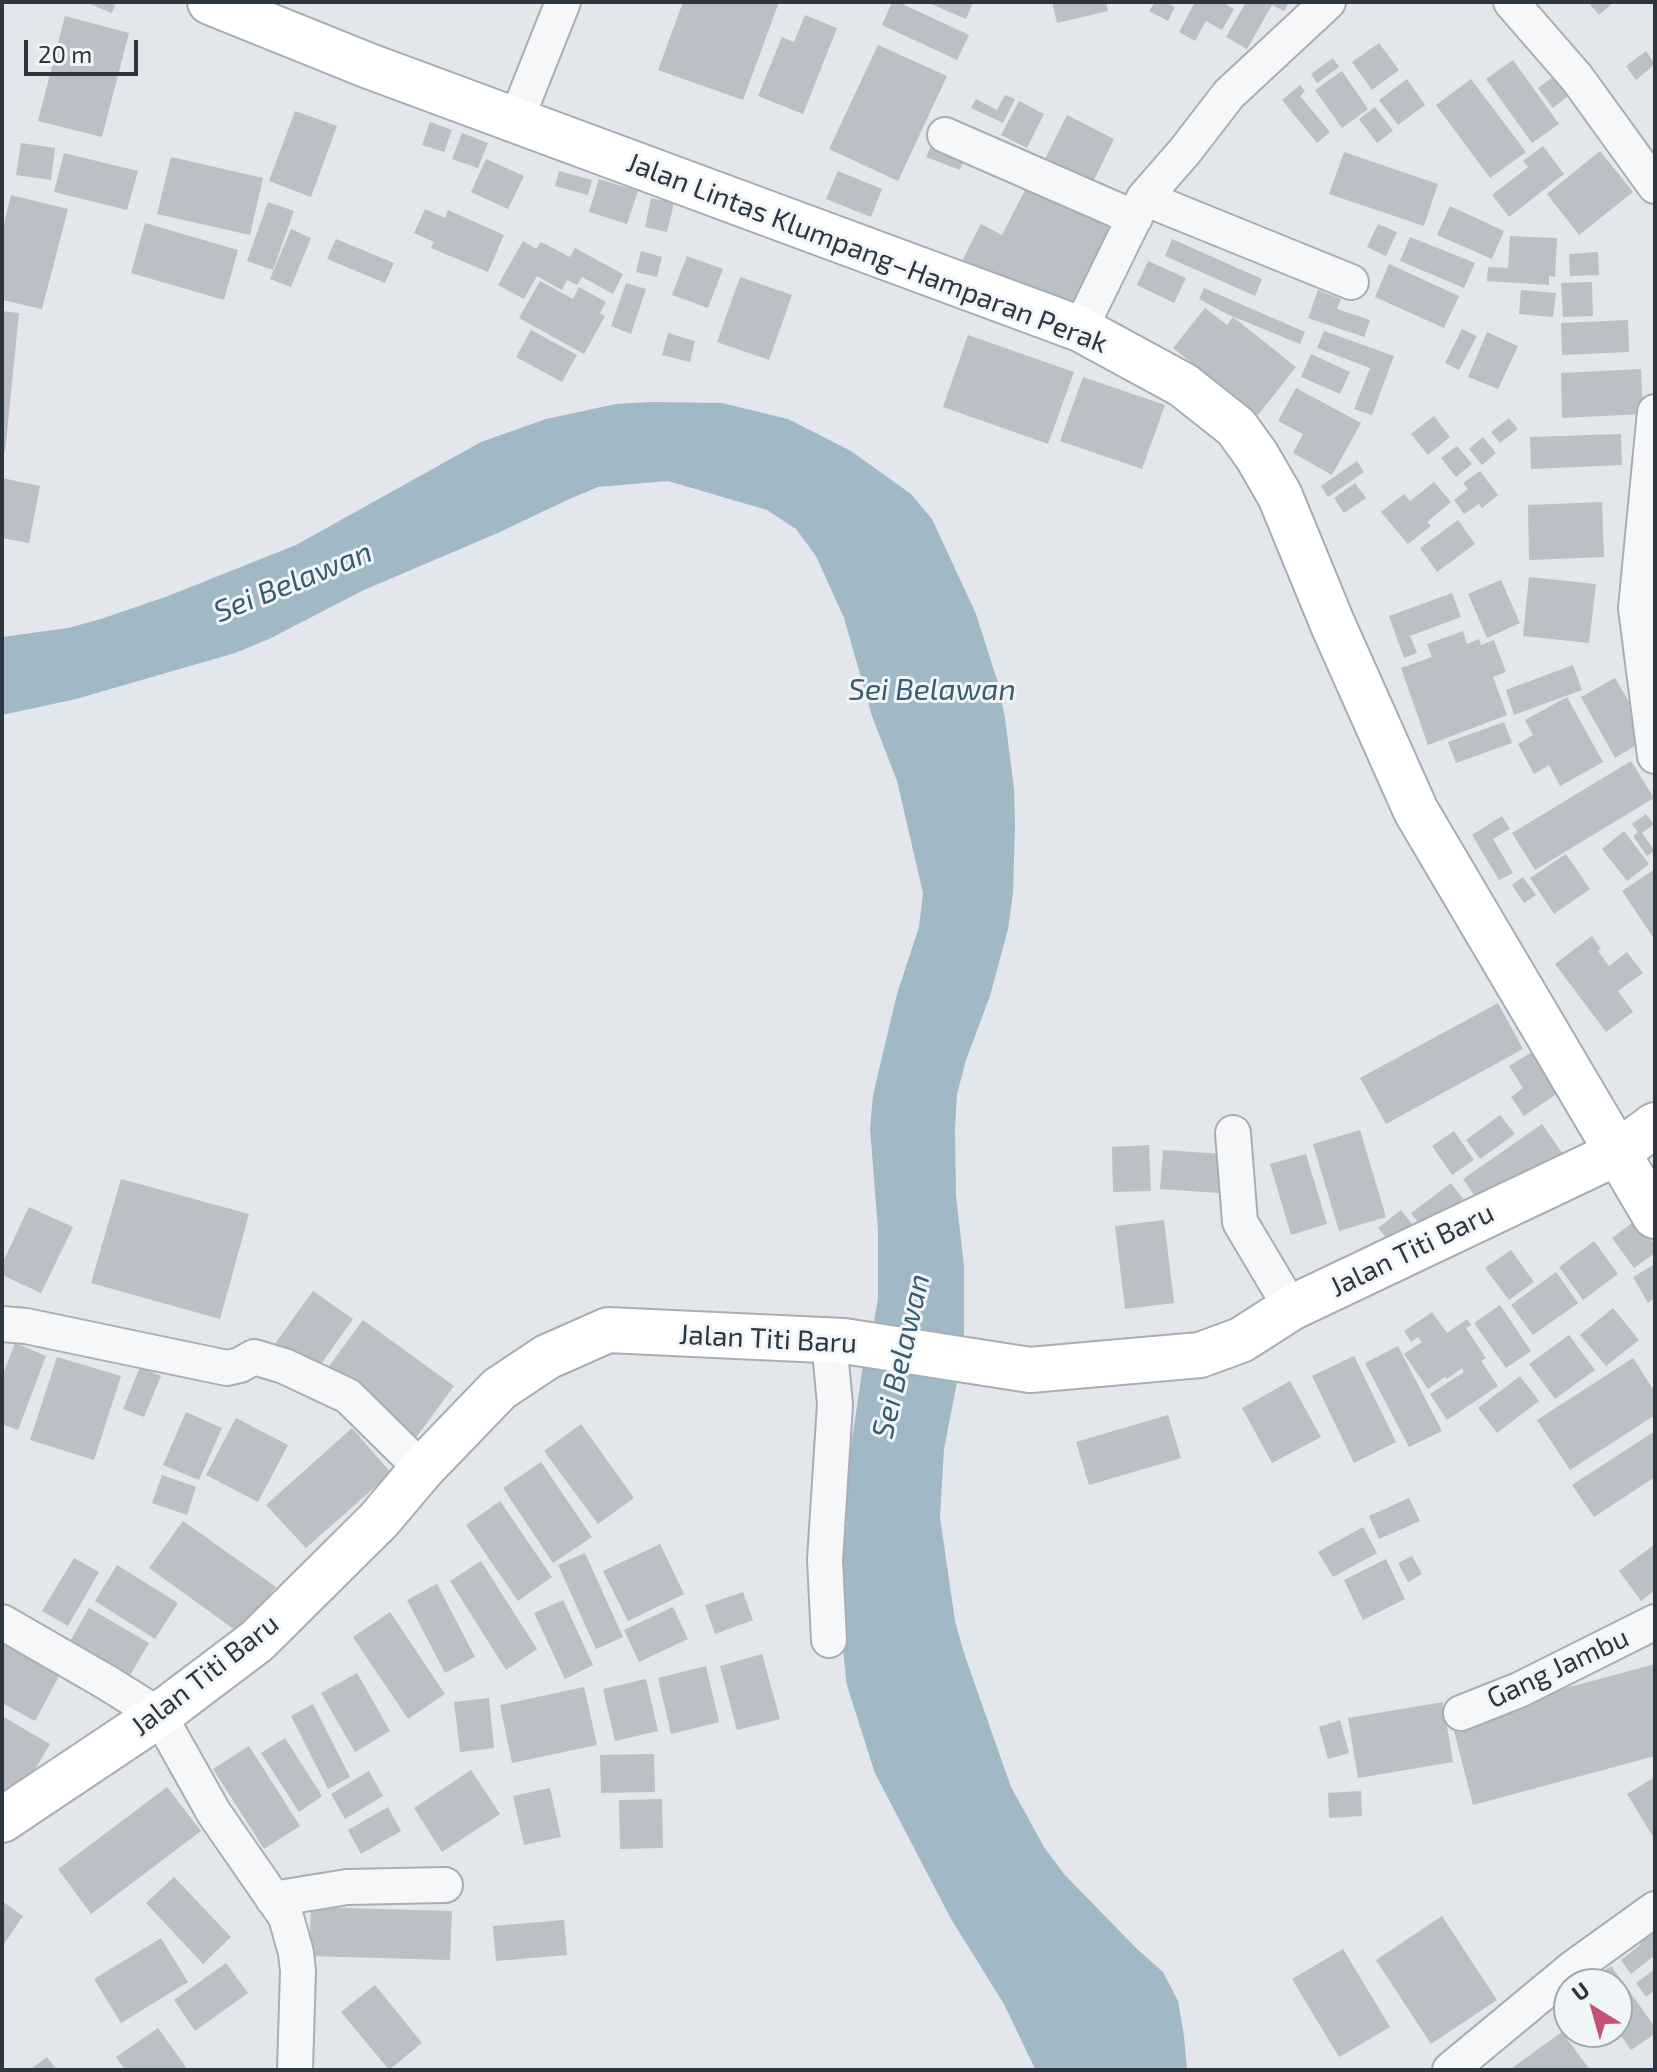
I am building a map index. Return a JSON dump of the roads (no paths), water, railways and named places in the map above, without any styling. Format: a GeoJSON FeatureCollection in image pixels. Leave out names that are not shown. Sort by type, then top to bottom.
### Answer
{"type":"FeatureCollection","features":[{"type":"Feature","properties":{"kind":"main road","name":"Jalan Lintas Klumpang–Hamparan Perak"},"geometry":{"type":"LineString","coordinates":[[210,2],[369,66],[1080,329],[1183,385],[1236,427],[1280,496],[1333,625],[1416,811],[1655,1216]]}},
{"type":"Feature","properties":{"kind":"main road","name":"Jalan Titi Baru"},"geometry":{"type":"LineString","coordinates":[[2,1820],[159,1715],[257,1641],[379,1520],[422,1469],[499,1389],[547,1357],[608,1330],[836,1341],[1030,1370],[1200,1355],[1241,1340],[1291,1308],[1617,1153],[1655,1125]]}},
{"type":"Feature","properties":{"kind":"street"},"geometry":{"type":"LineString","coordinates":[[516,120],[563,2]]}},
{"type":"Feature","properties":{"kind":"street"},"geometry":{"type":"LineString","coordinates":[[1080,329],[1140,208],[1229,94],[1328,2]]}},
{"type":"Feature","properties":{"kind":"street"},"geometry":{"type":"LineString","coordinates":[[1511,2],[1577,78],[1655,186]]}},
{"type":"Feature","properties":{"kind":"street"},"geometry":{"type":"LineString","coordinates":[[945,135],[1351,282]]}},
{"type":"Feature","properties":{"kind":"street"},"geometry":{"type":"LineString","coordinates":[[1655,412],[1645,608],[1655,756]]}},
{"type":"Feature","properties":{"kind":"street"},"geometry":{"type":"LineString","coordinates":[[1233,1133],[1240,1222],[1291,1308]]}},
{"type":"Feature","properties":{"kind":"street"},"geometry":{"type":"LineString","coordinates":[[2,1324],[26,1326],[227,1368],[254,1357],[284,1366],[348,1396],[422,1469]]}},
{"type":"Feature","properties":{"kind":"street"},"geometry":{"type":"LineString","coordinates":[[829,1640],[825,1560],[836,1341]]}},
{"type":"Feature","properties":{"kind":"street"},"geometry":{"type":"LineString","coordinates":[[2,1622],[159,1715],[214,1813],[286,1917],[298,1971],[295,2070]]}},
{"type":"Feature","properties":{"kind":"street","name":"Gang Jambu"},"geometry":{"type":"LineString","coordinates":[[1461,1713],[1519,1690],[1655,1622]]}},
{"type":"Feature","properties":{"kind":"street"},"geometry":{"type":"LineString","coordinates":[[273,1899],[347,1887],[445,1885]]}},
{"type":"Feature","properties":{"kind":"street"},"geometry":{"type":"LineString","coordinates":[[1450,2070],[1573,1968],[1655,1909]]}},
{"type":"Feature","properties":{"kind":"water","name":"Sei Belawan"},"geometry":{"type":"Polygon","coordinates":[[[722,403],[788,419],[851,451],[911,494],[932,519],[976,614],[998,683],[1005,718],[1015,825],[1013,893],[1008,929],[990,996],[957,1094],[956,1196],[964,1266],[964,1346],[944,1449],[940,1517],[955,1621],[1011,1787],[1044,1847],[1064,1874],[1163,1972],[1178,2001],[1187,2070],[1063,2070],[1059,2042],[1039,1978],[931,1773],[913,1725],[903,1673],[871,1635],[864,1619],[846,1519],[848,1467],[863,1365],[878,1299],[878,1230],[870,1128],[873,1095],[897,994],[919,927],[923,893],[897,781],[872,716],[844,618],[816,556],[796,529],[767,510],[668,481],[598,487],[364,590],[235,653],[76,699],[2,715],[2,637],[68,628],[101,619],[296,545],[481,442],[546,419],[616,404],[722,403]]]}},
{"type":"Feature","properties":{"kind":"waterway","name":"Sei Belawan"},"geometry":{"type":"LineString","coordinates":[[870,1549],[880,1677],[906,1759],[980,1901],[1034,1988],[1071,2070]]}}]}
